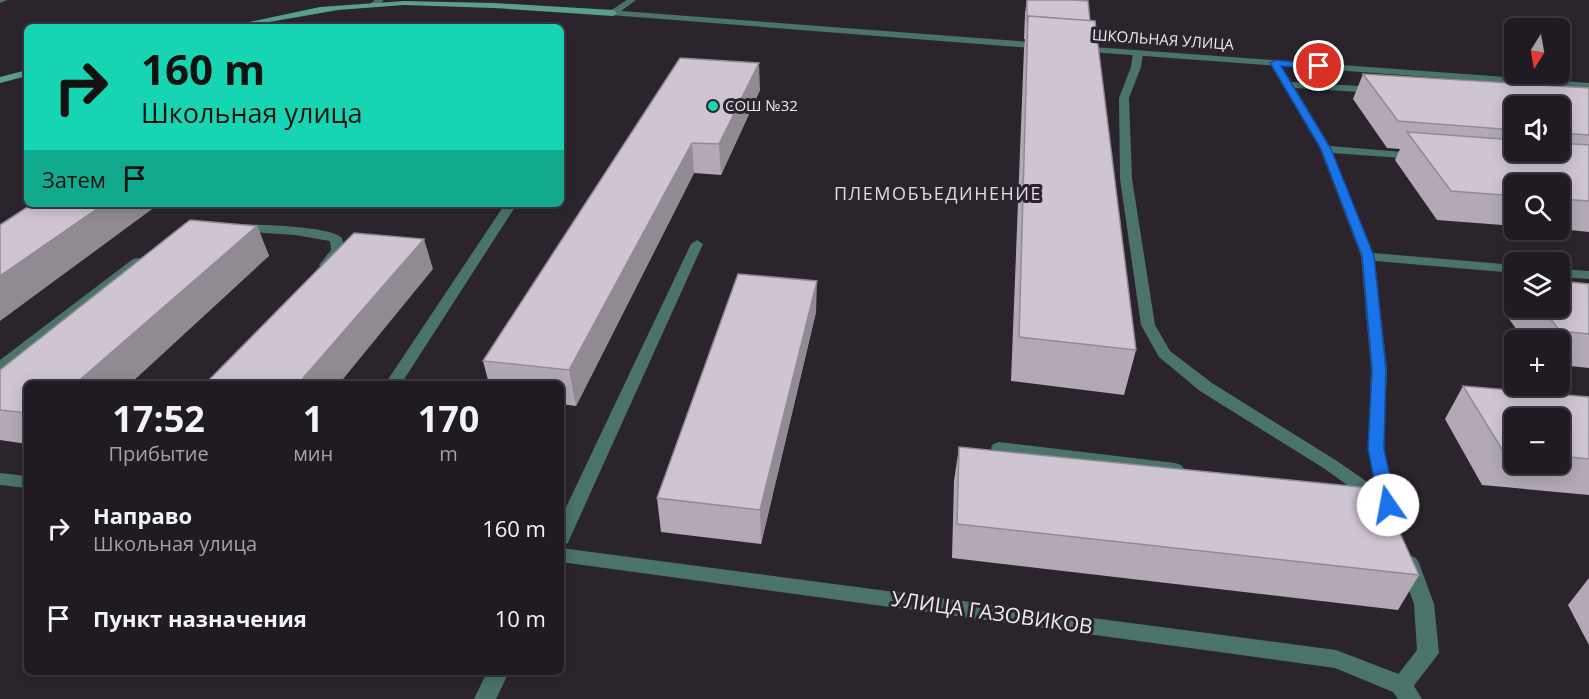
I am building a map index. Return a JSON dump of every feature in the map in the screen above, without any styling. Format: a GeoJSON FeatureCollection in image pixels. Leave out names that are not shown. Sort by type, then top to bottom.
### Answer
{"type":"FeatureCollection","features":[{"type":"Feature","properties":{"kind":"street"},"geometry":{"type":"LineString","coordinates":[[613,13],[632,0]]}},
{"type":"Feature","properties":{"kind":"street"},"geometry":{"type":"LineString","coordinates":[[246,24],[377,2],[458,4],[613,13],[1059,47]]}},
{"type":"Feature","properties":{"kind":"street","name":"ШКОЛЬНАЯ УЛИЦА"},"geometry":{"type":"LineString","coordinates":[[1070,48],[1589,86]]}},
{"type":"Feature","properties":{"kind":"street"},"geometry":{"type":"LineString","coordinates":[[1138,53],[1136,67],[1124,98],[1126,179],[1148,326],[1164,354],[1206,387],[1331,465],[1388,505]]}},
{"type":"Feature","properties":{"kind":"street"},"geometry":{"type":"LineString","coordinates":[[1275,63],[1326,149],[1368,256],[1379,369],[1376,449],[1388,505],[1396,527]]}},
{"type":"Feature","properties":{"kind":"street"},"geometry":{"type":"LineString","coordinates":[[0,80],[24,74]]}},
{"type":"Feature","properties":{"kind":"street"},"geometry":{"type":"LineString","coordinates":[[1287,84],[1383,90]]}},
{"type":"Feature","properties":{"kind":"street"},"geometry":{"type":"LineString","coordinates":[[1326,149],[1429,157]]}},
{"type":"Feature","properties":{"kind":"street"},"geometry":{"type":"LineString","coordinates":[[395,381],[509,207]]}},
{"type":"Feature","properties":{"kind":"street"},"geometry":{"type":"LineString","coordinates":[[221,230],[296,231],[336,238],[338,250],[314,279]]}},
{"type":"Feature","properties":{"kind":"street"},"geometry":{"type":"LineString","coordinates":[[564,532],[697,244]]}},
{"type":"Feature","properties":{"kind":"street"},"geometry":{"type":"LineString","coordinates":[[0,368],[154,250]]}},
{"type":"Feature","properties":{"kind":"street"},"geometry":{"type":"LineString","coordinates":[[1368,256],[1504,268]]}},
{"type":"Feature","properties":{"kind":"street"},"geometry":{"type":"LineString","coordinates":[[1570,274],[1589,275]]}},
{"type":"Feature","properties":{"kind":"street"},"geometry":{"type":"LineString","coordinates":[[999,448],[1194,471]]}},
{"type":"Feature","properties":{"kind":"street"},"geometry":{"type":"LineString","coordinates":[[0,479],[24,482]]}},
{"type":"Feature","properties":{"kind":"street"},"geometry":{"type":"LineString","coordinates":[[1342,494],[1388,505]]}},
{"type":"Feature","properties":{"kind":"street"},"geometry":{"type":"LineString","coordinates":[[1404,549],[1424,604],[1428,653],[1406,692]]}},
{"type":"Feature","properties":{"kind":"street","name":"УЛИЦА ГАЗОВИКОВ"},"geometry":{"type":"LineString","coordinates":[[564,555],[1336,659],[1406,692]]}},
{"type":"Feature","properties":{"kind":"street"},"geometry":{"type":"LineString","coordinates":[[485,699],[497,675]]}},
{"type":"Feature","properties":{"kind":"building"},"geometry":{"type":"Polygon","coordinates":[[[1027,0],[1088,1],[1090,21],[1028,16],[1028,22],[1027,0]]]}},
{"type":"Feature","properties":{"kind":"building"},"geometry":{"type":"Polygon","coordinates":[[[1028,16],[1095,21],[1136,350],[1019,337],[1028,16]]]}},
{"type":"Feature","properties":{"kind":"building"},"geometry":{"type":"Polygon","coordinates":[[[680,58],[759,63],[719,144],[692,143],[569,370],[483,361],[680,58]]]}},
{"type":"Feature","properties":{"kind":"building"},"geometry":{"type":"Polygon","coordinates":[[[1363,74],[1589,88],[1589,135],[1570,134],[1570,96],[1504,96],[1504,129],[1398,121],[1363,74]]]}},
{"type":"Feature","properties":{"kind":"building"},"geometry":{"type":"Polygon","coordinates":[[[1407,132],[1504,139],[1504,162],[1570,162],[1570,144],[1589,145],[1589,201],[1570,200],[1570,174],[1504,174],[1504,195],[1451,191],[1407,132]]]}},
{"type":"Feature","properties":{"kind":"building"},"geometry":{"type":"Polygon","coordinates":[[[27,207],[100,207],[0,276],[0,225],[27,207]]]}},
{"type":"Feature","properties":{"kind":"building"},"geometry":{"type":"Polygon","coordinates":[[[190,220],[257,226],[78,381],[24,381],[24,413],[0,410],[0,370],[190,220]]]}},
{"type":"Feature","properties":{"kind":"building"},"geometry":{"type":"Polygon","coordinates":[[[354,233],[424,239],[301,381],[208,381],[354,233]]]}},
{"type":"Feature","properties":{"kind":"building"},"geometry":{"type":"Polygon","coordinates":[[[738,274],[817,281],[760,510],[657,498],[738,274]]]}},
{"type":"Feature","properties":{"kind":"building"},"geometry":{"type":"Polygon","coordinates":[[[1570,282],[1589,284],[1589,334],[1559,330],[1550,318],[1570,318],[1570,282]]]}},
{"type":"Feature","properties":{"kind":"building"},"geometry":{"type":"Polygon","coordinates":[[[1463,386],[1504,390],[1504,396],[1589,397],[1589,459],[1570,457],[1570,408],[1504,408],[1503,451],[1463,386]]]}},
{"type":"Feature","properties":{"kind":"building"},"geometry":{"type":"Polygon","coordinates":[[[959,447],[1380,489],[1419,575],[957,524],[959,447]]]}},
{"type":"Feature","properties":{"kind":"place","name":"СОШ №32"},"geometry":{"type":"Point","coordinates":[713,106]}},
{"type":"Feature","properties":{"kind":"district","name":"ПЛЕМОБЪЕДИНЕНИЕ"},"geometry":{"type":"Point","coordinates":[938,194]}},
{"type":"Feature","properties":{"kind":"route"},"geometry":{"type":"LineString","coordinates":[[1319,66],[1275,63],[1326,149],[1368,256],[1379,369],[1376,449],[1388,505]]}}]}
